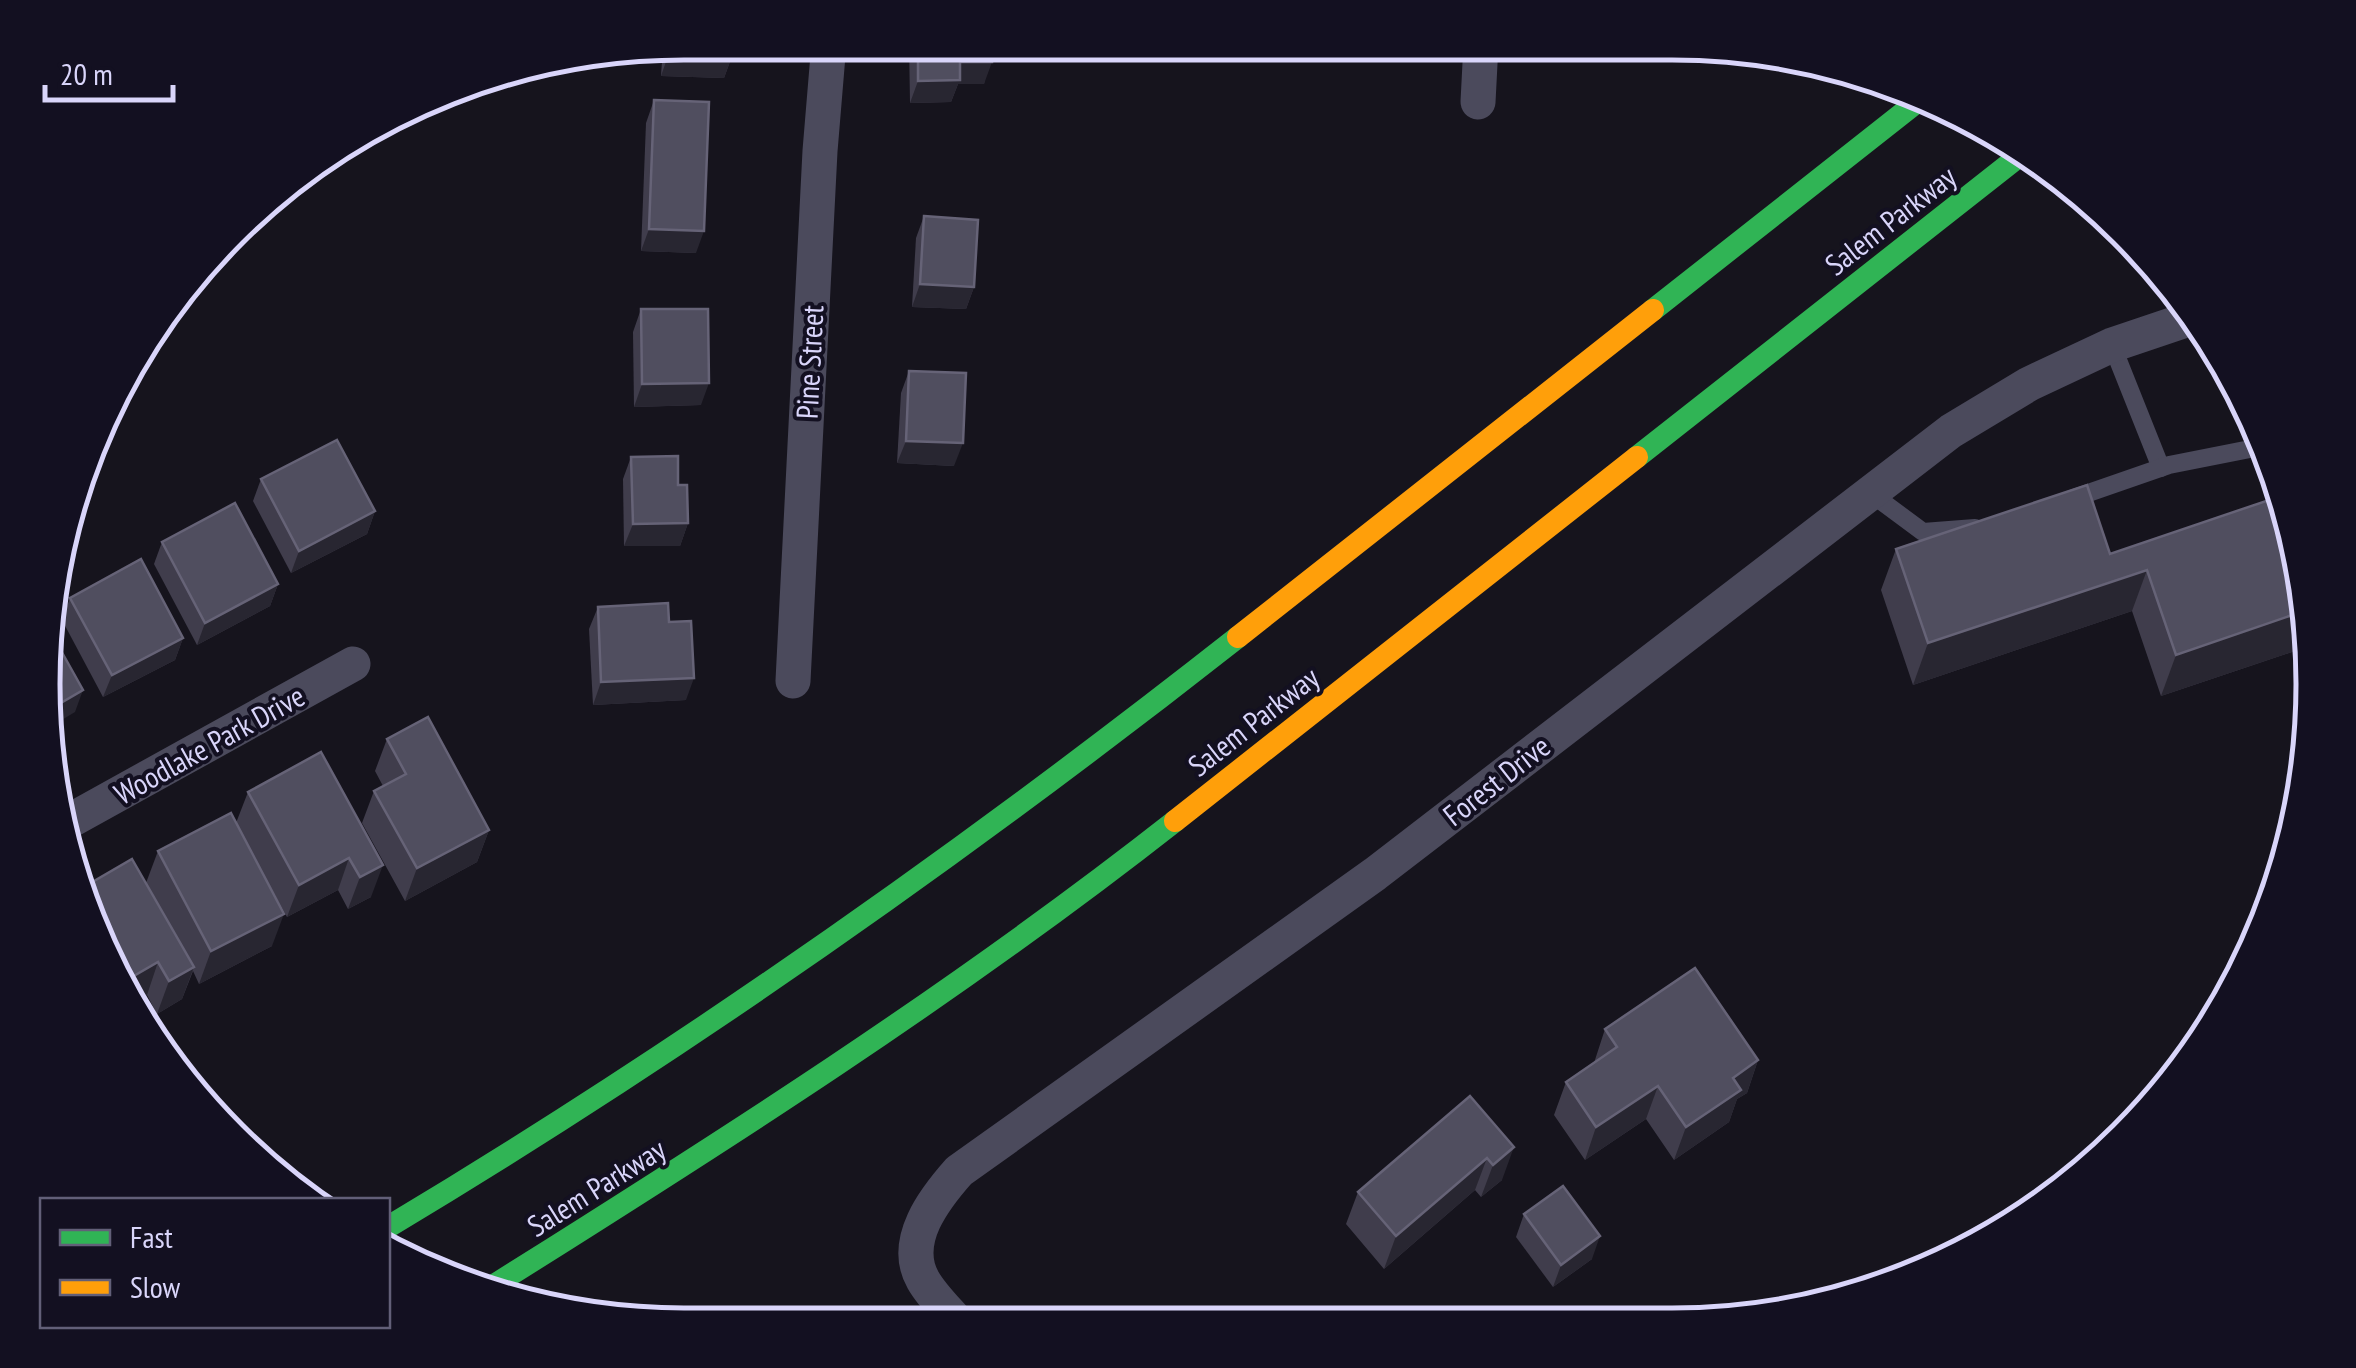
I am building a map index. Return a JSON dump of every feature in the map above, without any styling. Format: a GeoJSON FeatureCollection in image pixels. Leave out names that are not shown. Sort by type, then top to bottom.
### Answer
{"type":"FeatureCollection","features":[{"type":"Feature","properties":{"kind":"highway"},"geometry":{"type":"LineString","coordinates":[[390,1226],[708,1026],[951,856],[1108,740],[1911,107]]}},
{"type":"Feature","properties":{"kind":"highway","name":"Salem Parkway"},"geometry":{"type":"LineString","coordinates":[[501,1281],[767,1114],[966,976],[1140,848],[2013,161]]}},
{"type":"Feature","properties":{"kind":"street","name":"Pine Street"},"geometry":{"type":"LineString","coordinates":[[793,681],[828,60]]}},
{"type":"Feature","properties":{"kind":"street"},"geometry":{"type":"LineString","coordinates":[[1478,102],[1481,60]]}},
{"type":"Feature","properties":{"kind":"street","name":"Forest Drive"},"geometry":{"type":"LineString","coordinates":[[946,1308],[921,1278],[916,1259],[925,1216],[958,1171],[1375,874],[1869,492],[1966,422],[2029,384],[2112,345],[2180,322]]}},
{"type":"Feature","properties":{"kind":"street","name":"Woodlake Park Drive"},"geometry":{"type":"LineString","coordinates":[[75,818],[353,664]]}},
{"type":"Feature","properties":{"kind":"lane"},"geometry":{"type":"LineString","coordinates":[[2112,345],[2161,468]]}},
{"type":"Feature","properties":{"kind":"lane"},"geometry":{"type":"LineString","coordinates":[[2054,506],[2161,468],[2251,449]]}},
{"type":"Feature","properties":{"kind":"lane"},"geometry":{"type":"LineString","coordinates":[[1869,492],[1922,532],[1990,527]]}},
{"type":"Feature","properties":{"kind":"building"},"geometry":{"type":"Polygon","coordinates":[[[918,60],[992,60],[960,62],[960,80],[918,81],[918,60]]]}},
{"type":"Feature","properties":{"kind":"building"},"geometry":{"type":"Polygon","coordinates":[[[654,100],[709,102],[704,231],[649,229],[654,100]]]}},
{"type":"Feature","properties":{"kind":"building"},"geometry":{"type":"Polygon","coordinates":[[[924,216],[978,220],[974,287],[920,284],[924,216]]]}},
{"type":"Feature","properties":{"kind":"building"},"geometry":{"type":"Polygon","coordinates":[[[641,309],[708,309],[709,383],[642,384],[641,309]]]}},
{"type":"Feature","properties":{"kind":"building"},"geometry":{"type":"Polygon","coordinates":[[[909,371],[966,373],[963,443],[906,441],[909,371]]]}},
{"type":"Feature","properties":{"kind":"building"},"geometry":{"type":"Polygon","coordinates":[[[337,440],[375,511],[299,551],[261,479],[337,440]]]}},
{"type":"Feature","properties":{"kind":"building"},"geometry":{"type":"Polygon","coordinates":[[[678,456],[678,485],[687,485],[688,523],[633,524],[631,457],[678,456]]]}},
{"type":"Feature","properties":{"kind":"building"},"geometry":{"type":"Polygon","coordinates":[[[2087,485],[2110,554],[2268,500],[2292,615],[2176,655],[2147,570],[1928,643],[1896,549],[2087,485]]]}},
{"type":"Feature","properties":{"kind":"building"},"geometry":{"type":"Polygon","coordinates":[[[235,503],[278,584],[205,623],[162,542],[235,503]]]}},
{"type":"Feature","properties":{"kind":"building"},"geometry":{"type":"Polygon","coordinates":[[[141,559],[183,638],[112,675],[70,598],[141,559]]]}},
{"type":"Feature","properties":{"kind":"building"},"geometry":{"type":"Polygon","coordinates":[[[668,603],[669,622],[691,621],[694,678],[601,682],[598,607],[668,603]]]}},
{"type":"Feature","properties":{"kind":"building"},"geometry":{"type":"Polygon","coordinates":[[[61,650],[83,690],[60,703],[61,650]]]}},
{"type":"Feature","properties":{"kind":"building"},"geometry":{"type":"Polygon","coordinates":[[[428,717],[489,830],[417,868],[374,791],[406,774],[387,739],[428,717]]]}},
{"type":"Feature","properties":{"kind":"building"},"geometry":{"type":"Polygon","coordinates":[[[321,752],[383,865],[360,877],[349,858],[299,885],[248,792],[321,752]]]}},
{"type":"Feature","properties":{"kind":"building"},"geometry":{"type":"Polygon","coordinates":[[[231,813],[284,914],[211,951],[158,851],[231,813]]]}},
{"type":"Feature","properties":{"kind":"building"},"geometry":{"type":"Polygon","coordinates":[[[132,859],[194,967],[169,981],[158,962],[133,976],[92,882],[132,859]]]}},
{"type":"Feature","properties":{"kind":"building"},"geometry":{"type":"Polygon","coordinates":[[[1695,968],[1758,1060],[1733,1078],[1741,1090],[1686,1127],[1658,1086],[1596,1127],[1566,1082],[1617,1047],[1605,1029],[1695,968]]]}},
{"type":"Feature","properties":{"kind":"building"},"geometry":{"type":"Polygon","coordinates":[[[1470,1096],[1514,1147],[1493,1165],[1487,1158],[1396,1236],[1358,1192],[1470,1096]]]}},
{"type":"Feature","properties":{"kind":"building"},"geometry":{"type":"Polygon","coordinates":[[[1563,1186],[1600,1236],[1561,1265],[1524,1214],[1563,1186]]]}},
{"type":"Feature","properties":{"kind":"traffic: fast"},"geometry":{"type":"LineString","coordinates":[[1653,310],[1911,107]]}},
{"type":"Feature","properties":{"kind":"traffic: fast"},"geometry":{"type":"LineString","coordinates":[[1637,457],[2013,161]]}},
{"type":"Feature","properties":{"kind":"traffic: fast"},"geometry":{"type":"LineString","coordinates":[[390,1226],[608,1090],[822,946],[1032,794],[1238,637]]}},
{"type":"Feature","properties":{"kind":"traffic: fast"},"geometry":{"type":"LineString","coordinates":[[501,1281],[748,1124],[922,1007],[1175,821]]}},
{"type":"Feature","properties":{"kind":"traffic: slow"},"geometry":{"type":"LineString","coordinates":[[1238,637],[1653,310]]}},
{"type":"Feature","properties":{"kind":"traffic: slow"},"geometry":{"type":"LineString","coordinates":[[1175,821],[1637,457]]}}]}
